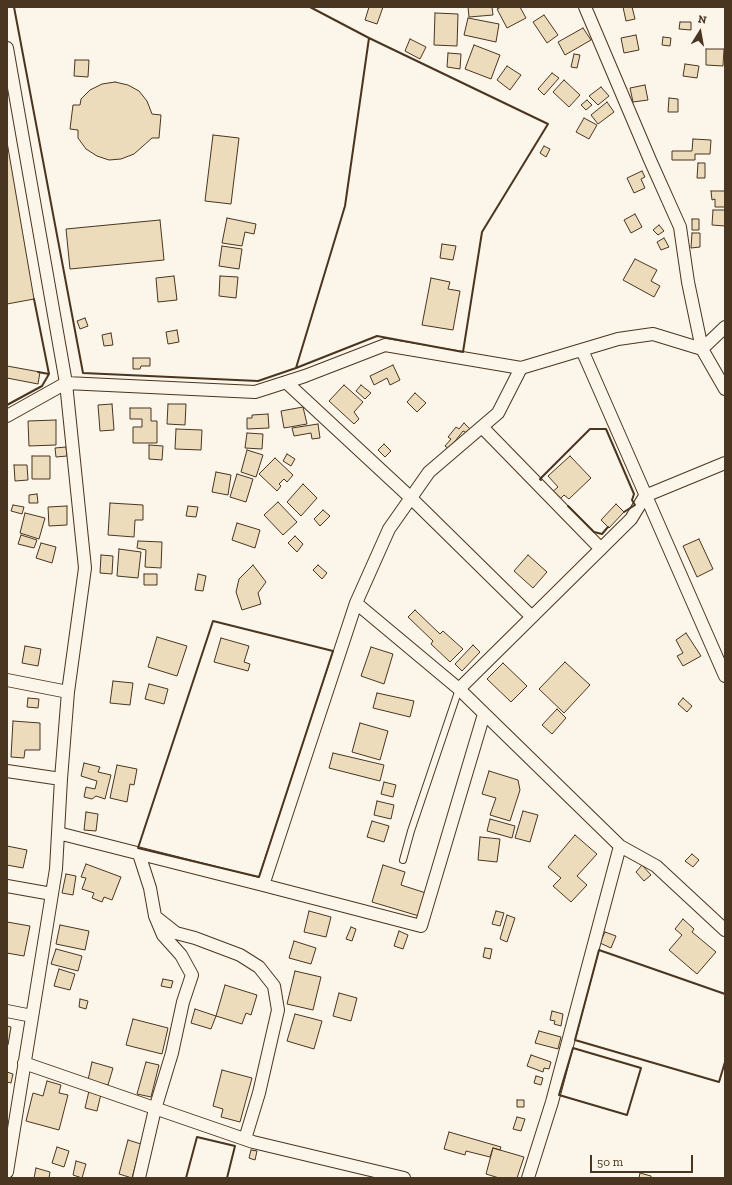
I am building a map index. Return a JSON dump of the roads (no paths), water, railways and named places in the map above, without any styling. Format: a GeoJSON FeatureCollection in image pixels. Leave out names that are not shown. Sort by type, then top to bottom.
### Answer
{"type":"FeatureCollection","features":[{"type":"Feature","properties":{"kind":"street"},"geometry":{"type":"LineString","coordinates":[[585,7],[680,227],[688,282],[702,349],[725,389]]}},
{"type":"Feature","properties":{"kind":"street"},"geometry":{"type":"LineString","coordinates":[[7,48],[66,383],[84,568],[68,692],[56,869],[24,1063],[13,1100],[7,1172]]}},
{"type":"Feature","properties":{"kind":"street"},"geometry":{"type":"LineString","coordinates":[[702,349],[725,327]]}},
{"type":"Feature","properties":{"kind":"street"},"geometry":{"type":"LineString","coordinates":[[7,416],[66,383],[255,392],[385,345],[521,368],[618,339],[653,334],[702,349]]}},
{"type":"Feature","properties":{"kind":"street"},"geometry":{"type":"LineString","coordinates":[[582,350],[725,676]]}},
{"type":"Feature","properties":{"kind":"street"},"geometry":{"type":"LineString","coordinates":[[263,885],[356,603],[389,529],[429,472],[498,413],[521,368]]}},
{"type":"Feature","properties":{"kind":"street"},"geometry":{"type":"LineString","coordinates":[[286,382],[411,498],[532,617]]}},
{"type":"Feature","properties":{"kind":"street"},"geometry":{"type":"LineString","coordinates":[[482,427],[601,549]]}},
{"type":"Feature","properties":{"kind":"street"},"geometry":{"type":"LineString","coordinates":[[459,689],[631,519],[645,496],[725,463]]}},
{"type":"Feature","properties":{"kind":"street"},"geometry":{"type":"LineString","coordinates":[[356,603],[459,689],[620,846],[656,866],[725,930]]}},
{"type":"Feature","properties":{"kind":"street"},"geometry":{"type":"LineString","coordinates":[[7,680],[68,692]]}},
{"type":"Feature","properties":{"kind":"street"},"geometry":{"type":"LineString","coordinates":[[58,833],[421,926],[484,714]]}},
{"type":"Feature","properties":{"kind":"street"},"geometry":{"type":"LineString","coordinates":[[7,771],[61,779]]}},
{"type":"Feature","properties":{"kind":"street"},"geometry":{"type":"LineString","coordinates":[[528,1178],[552,1102],[620,846]]}},
{"type":"Feature","properties":{"kind":"street"},"geometry":{"type":"LineString","coordinates":[[139,1178],[155,1108],[172,1053],[183,1002],[192,975],[181,955],[164,935],[155,916],[150,888],[140,854]]}},
{"type":"Feature","properties":{"kind":"street"},"geometry":{"type":"LineString","coordinates":[[7,886],[52,894]]}},
{"type":"Feature","properties":{"kind":"street"},"geometry":{"type":"LineString","coordinates":[[155,916],[176,933],[195,938],[240,955],[259,968],[274,986],[278,1010],[259,1093],[244,1139]]}},
{"type":"Feature","properties":{"kind":"street"},"geometry":{"type":"LineString","coordinates":[[7,1011],[32,1016]]}},
{"type":"Feature","properties":{"kind":"street"},"geometry":{"type":"LineString","coordinates":[[24,1063],[253,1142],[404,1178]]}},
{"type":"Feature","properties":{"kind":"lane"},"geometry":{"type":"LineString","coordinates":[[403,860],[411,831],[459,689]]}}]}
